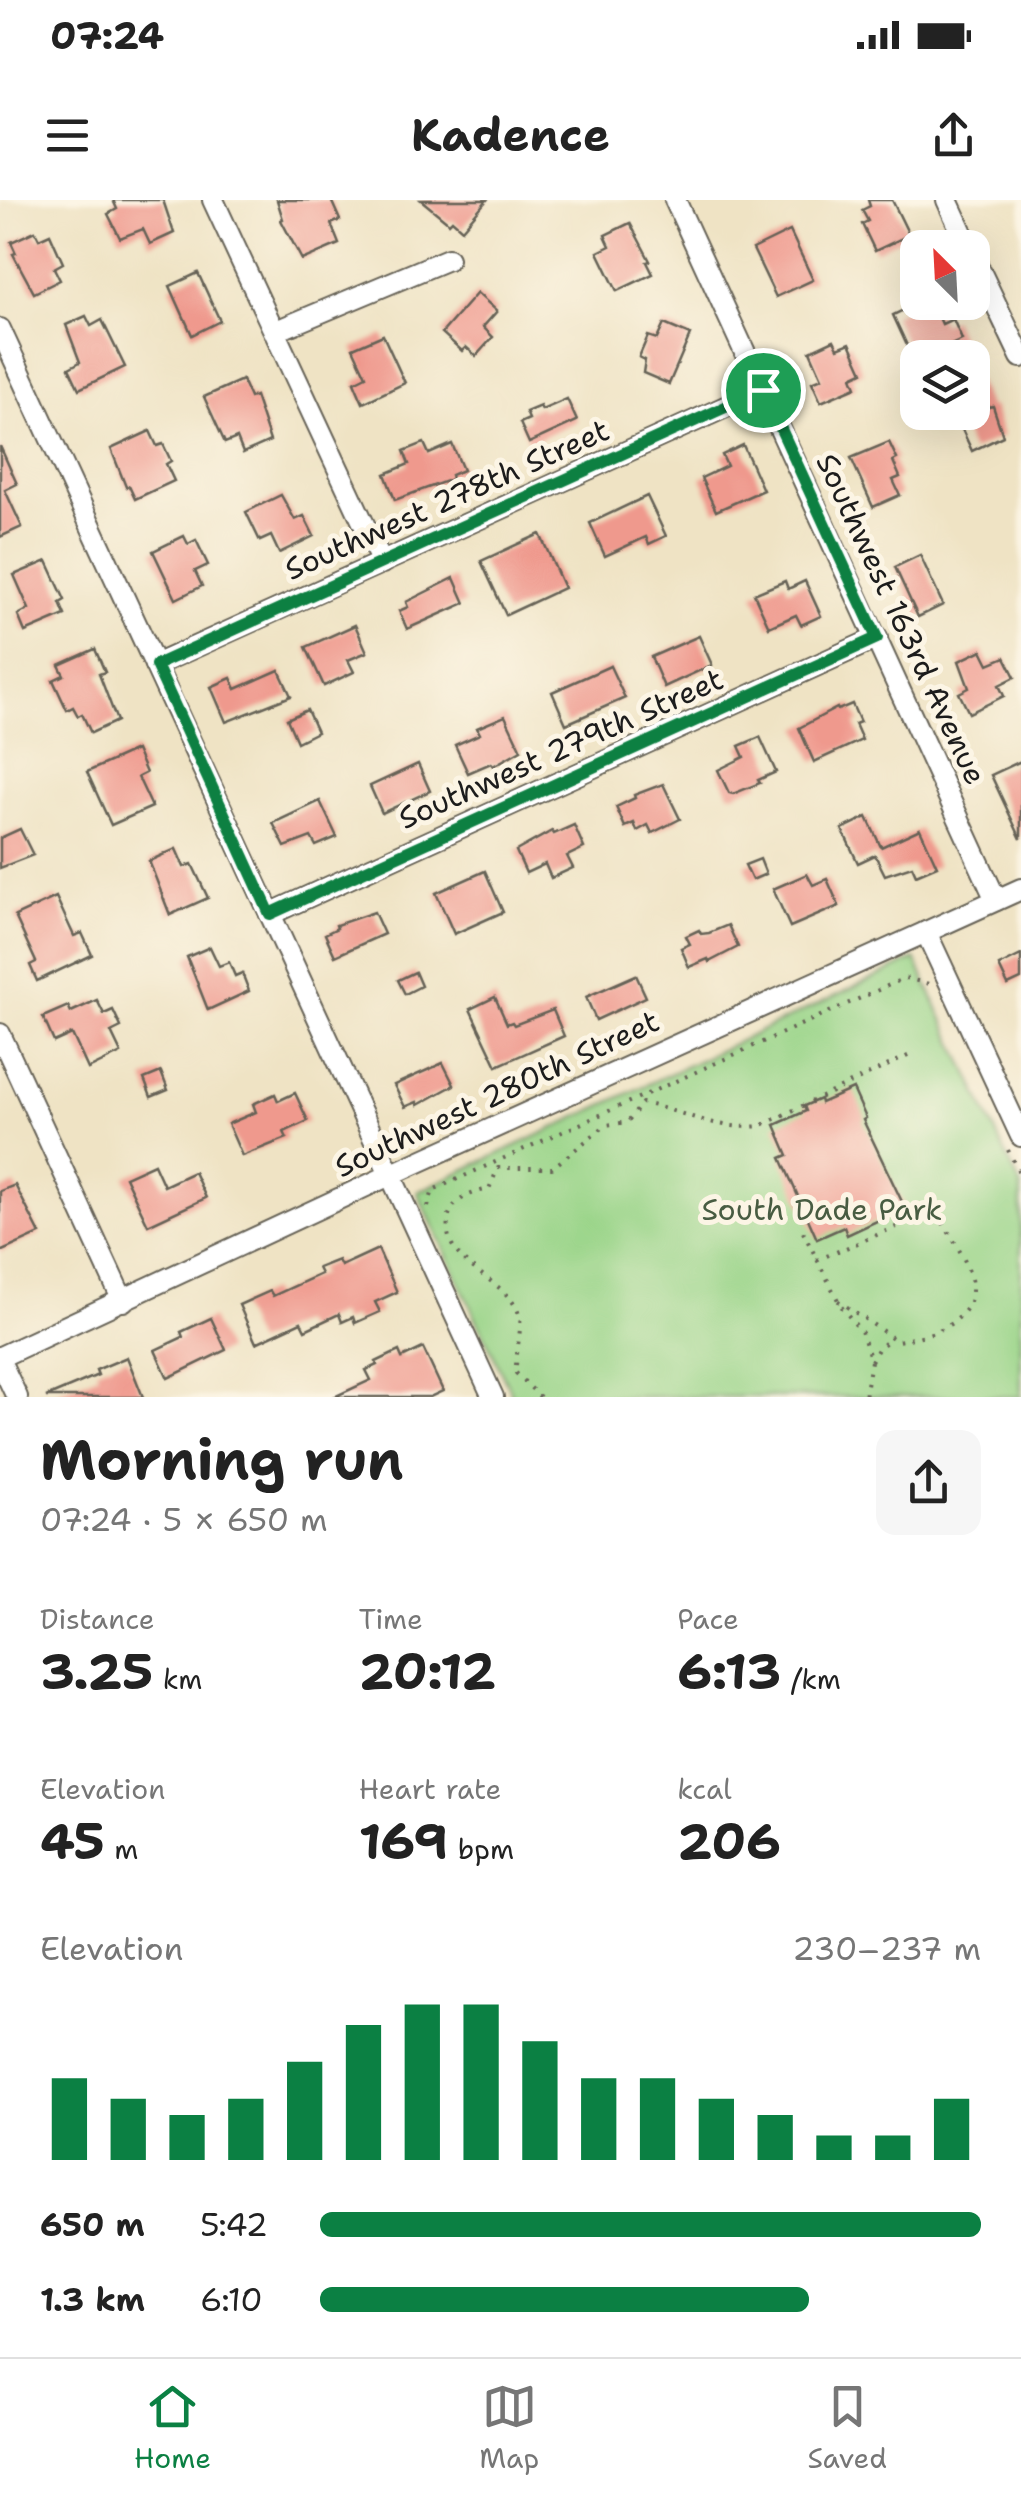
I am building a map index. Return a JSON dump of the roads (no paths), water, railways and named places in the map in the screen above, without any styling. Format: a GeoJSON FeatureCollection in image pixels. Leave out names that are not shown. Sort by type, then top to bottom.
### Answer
{"type":"FeatureCollection","features":[{"type":"Feature","properties":{"kind":"street"},"geometry":{"type":"LineString","coordinates":[[213,200],[382,563]]}},
{"type":"Feature","properties":{"kind":"street","name":"Southwest 163rd Avenue"},"geometry":{"type":"LineString","coordinates":[[675,200],[996,900]]}},
{"type":"Feature","properties":{"kind":"street"},"geometry":{"type":"LineString","coordinates":[[947,200],[961,230]]}},
{"type":"Feature","properties":{"kind":"street"},"geometry":{"type":"LineString","coordinates":[[276,331],[448,259]]}},
{"type":"Feature","properties":{"kind":"street"},"geometry":{"type":"LineString","coordinates":[[990,291],[1021,357]]}},
{"type":"Feature","properties":{"kind":"street"},"geometry":{"type":"LineString","coordinates":[[0,329],[493,1397]]}},
{"type":"Feature","properties":{"kind":"street","name":"Southwest 278th Street"},"geometry":{"type":"LineString","coordinates":[[156,665],[763,390]]}},
{"type":"Feature","properties":{"kind":"street","name":"Southwest 279th Street"},"geometry":{"type":"LineString","coordinates":[[270,914],[877,638]]}},
{"type":"Feature","properties":{"kind":"street","name":"Southwest 280th Street"},"geometry":{"type":"LineString","coordinates":[[0,1359],[392,1174],[1021,888]]}},
{"type":"Feature","properties":{"kind":"street"},"geometry":{"type":"LineString","coordinates":[[926,932],[1013,1139]]}},
{"type":"Feature","properties":{"kind":"street"},"geometry":{"type":"LineString","coordinates":[[0,1034],[123,1301]]}},
{"type":"Feature","properties":{"kind":"street"},"geometry":{"type":"LineString","coordinates":[[0,1359],[17,1397]]}},
{"type":"Feature","properties":{"kind":"park label","name":"South Dade Park"},"geometry":{"type":"Point","coordinates":[822,1210]}}]}
